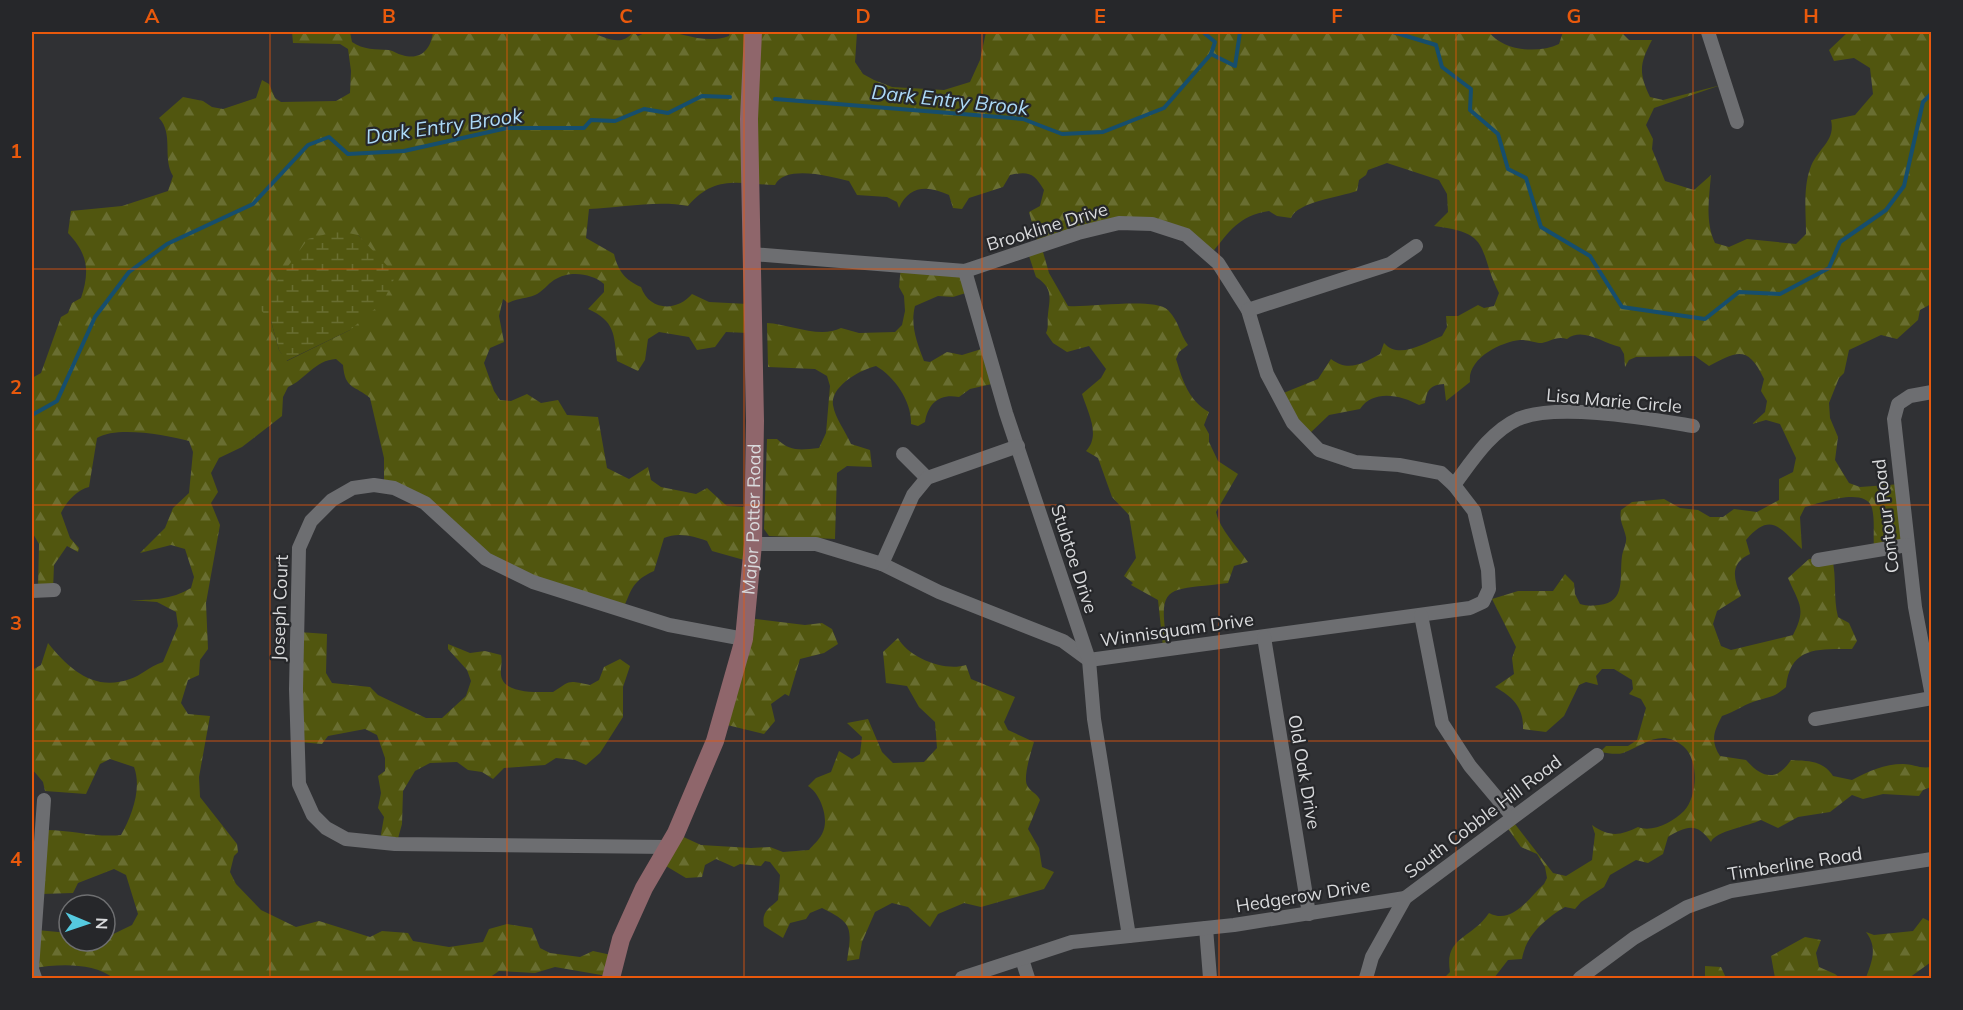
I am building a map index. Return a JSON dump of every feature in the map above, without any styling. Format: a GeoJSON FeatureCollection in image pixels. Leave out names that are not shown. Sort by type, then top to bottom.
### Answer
{"type":"FeatureCollection","features":[{"type":"Feature","properties":{"kind":"street","name":"Major Potter Road"},"geometry":{"type":"LineString","coordinates":[[612,978],[621,939],[644,888],[668,847],[715,741],[744,639],[753,544],[755,421],[749,119],[753,32]]}},
{"type":"Feature","properties":{"kind":"street"},"geometry":{"type":"LineString","coordinates":[[1708,32],[1737,122]]}},
{"type":"Feature","properties":{"kind":"street","name":"Brookline Drive"},"geometry":{"type":"LineString","coordinates":[[752,254],[965,272],[1078,233],[1119,223],[1152,224],[1186,235],[1218,263],[1248,310],[1267,374],[1293,423],[1319,450],[1355,462],[1399,465],[1442,473],[1454,484],[1474,510],[1488,570],[1489,589],[1483,602]]}},
{"type":"Feature","properties":{"kind":"street"},"geometry":{"type":"LineString","coordinates":[[1248,310],[1390,264],[1416,246]]}},
{"type":"Feature","properties":{"kind":"street","name":"Stubtoe Drive"},"geometry":{"type":"LineString","coordinates":[[965,272],[1018,446],[1089,660],[1094,718],[1129,936]]}},
{"type":"Feature","properties":{"kind":"street","name":"Contour Road"},"geometry":{"type":"LineString","coordinates":[[1932,392],[1910,396],[1898,404],[1894,419],[1907,545],[1932,697]]}},
{"type":"Feature","properties":{"kind":"street","name":"Lisa Marie Circle"},"geometry":{"type":"LineString","coordinates":[[1454,484],[1488,441],[1517,420],[1540,412],[1639,418],[1693,426]]}},
{"type":"Feature","properties":{"kind":"street"},"geometry":{"type":"LineString","coordinates":[[882,564],[913,495],[927,478],[1018,446]]}},
{"type":"Feature","properties":{"kind":"street"},"geometry":{"type":"LineString","coordinates":[[903,454],[927,478]]}},
{"type":"Feature","properties":{"kind":"street","name":"Joseph Court"},"geometry":{"type":"LineString","coordinates":[[668,847],[395,844],[346,839],[326,828],[313,815],[299,784],[296,688],[299,548],[311,521],[332,500],[353,488],[374,485],[394,488],[426,504],[486,559],[533,582],[669,625],[744,639]]}},
{"type":"Feature","properties":{"kind":"street","name":"Winnisquam Drive"},"geometry":{"type":"LineString","coordinates":[[753,544],[816,544],[882,564],[939,591],[1063,641],[1089,660],[1470,608],[1483,602]]}},
{"type":"Feature","properties":{"kind":"street"},"geometry":{"type":"LineString","coordinates":[[1818,560],[1907,545]]}},
{"type":"Feature","properties":{"kind":"street"},"geometry":{"type":"LineString","coordinates":[[32,591],[54,590]]}},
{"type":"Feature","properties":{"kind":"street"},"geometry":{"type":"LineString","coordinates":[[1421,615],[1442,723],[1470,766],[1512,816]]}},
{"type":"Feature","properties":{"kind":"street","name":"Old Oak Drive"},"geometry":{"type":"LineString","coordinates":[[1264,637],[1309,914]]}},
{"type":"Feature","properties":{"kind":"street"},"geometry":{"type":"LineString","coordinates":[[1815,719],[1932,697]]}},
{"type":"Feature","properties":{"kind":"street","name":"South Cobble Hill Road"},"geometry":{"type":"LineString","coordinates":[[1366,978],[1372,957],[1405,898],[1512,816],[1597,755]]}},
{"type":"Feature","properties":{"kind":"street"},"geometry":{"type":"LineString","coordinates":[[34,978],[32,969],[44,800]]}},
{"type":"Feature","properties":{"kind":"street","name":"Timberline Road"},"geometry":{"type":"LineString","coordinates":[[1580,978],[1634,938],[1687,907],[1731,891],[1932,859]]}},
{"type":"Feature","properties":{"kind":"street","name":"Hedgerow Drive"},"geometry":{"type":"LineString","coordinates":[[962,978],[1072,942],[1206,928],[1405,898]]}},
{"type":"Feature","properties":{"kind":"street"},"geometry":{"type":"LineString","coordinates":[[1206,928],[1210,978]]}},
{"type":"Feature","properties":{"kind":"street"},"geometry":{"type":"LineString","coordinates":[[1022,959],[1028,978]]}},
{"type":"Feature","properties":{"kind":"green space"},"geometry":{"type":"Polygon","coordinates":[[[659,31],[705,39],[729,36],[730,32],[857,32],[855,62],[863,74],[892,87],[944,90],[970,82],[980,60],[986,32],[1489,32],[1512,47],[1531,50],[1559,44],[1563,32],[1621,32],[1629,40],[1652,40],[1642,68],[1650,97],[1663,100],[1721,85],[1654,108],[1646,125],[1653,139],[1652,149],[1665,181],[1694,190],[1711,175],[1708,210],[1712,235],[1715,243],[1729,247],[1747,239],[1796,244],[1806,234],[1806,185],[1813,162],[1831,134],[1831,120],[1855,115],[1873,94],[1870,68],[1854,58],[1834,61],[1829,50],[1848,32],[1931,32],[1931,304],[1920,310],[1918,320],[1897,339],[1881,335],[1849,350],[1844,373],[1839,378],[1829,403],[1830,418],[1838,437],[1835,460],[1849,483],[1860,487],[1901,484],[1907,544],[1874,547],[1872,508],[1868,501],[1861,498],[1842,498],[1805,507],[1800,517],[1802,549],[1781,529],[1769,525],[1762,526],[1746,540],[1750,554],[1739,562],[1735,572],[1741,596],[1717,611],[1713,624],[1721,646],[1731,650],[1793,635],[1800,618],[1800,606],[1788,578],[1809,559],[1832,558],[1838,617],[1849,623],[1857,641],[1852,649],[1818,650],[1800,657],[1793,664],[1786,687],[1773,696],[1750,703],[1722,716],[1714,736],[1717,751],[1720,756],[1746,760],[1757,770],[1768,775],[1780,772],[1791,760],[1814,762],[1820,764],[1833,776],[1852,780],[1889,765],[1931,767],[1931,787],[1923,790],[1919,796],[1883,794],[1863,799],[1852,795],[1830,812],[1798,817],[1778,828],[1761,820],[1725,832],[1711,842],[1697,829],[1681,830],[1668,837],[1663,854],[1648,863],[1636,860],[1610,875],[1604,887],[1581,902],[1575,909],[1565,907],[1550,917],[1532,935],[1522,959],[1508,960],[1494,978],[1444,978],[1450,972],[1451,951],[1460,939],[1482,922],[1489,913],[1505,916],[1519,909],[1547,878],[1545,867],[1537,854],[1521,847],[1504,823],[1511,819],[1553,873],[1566,876],[1592,860],[1595,834],[1592,825],[1604,832],[1615,834],[1638,827],[1650,829],[1674,819],[1689,804],[1694,787],[1694,768],[1688,752],[1675,741],[1660,738],[1621,754],[1600,752],[1606,746],[1628,746],[1637,740],[1646,708],[1641,699],[1629,694],[1633,689],[1632,680],[1614,669],[1602,669],[1596,676],[1598,685],[1586,682],[1579,685],[1564,716],[1546,732],[1523,729],[1522,715],[1516,704],[1495,687],[1514,674],[1512,658],[1516,647],[1492,599],[1518,591],[1553,591],[1565,574],[1574,583],[1575,594],[1580,604],[1599,605],[1614,599],[1620,587],[1622,556],[1626,539],[1621,521],[1621,510],[1632,502],[1664,499],[1680,508],[1698,510],[1710,517],[1723,517],[1734,509],[1757,512],[1779,500],[1779,479],[1793,472],[1796,458],[1780,424],[1766,420],[1752,424],[1765,412],[1767,401],[1761,391],[1764,379],[1753,361],[1741,354],[1727,357],[1709,366],[1695,356],[1636,357],[1629,360],[1625,367],[1624,354],[1620,347],[1586,335],[1539,343],[1512,341],[1495,348],[1479,359],[1470,374],[1470,382],[1446,401],[1444,384],[1430,389],[1425,403],[1419,405],[1396,397],[1380,396],[1372,399],[1360,409],[1329,415],[1308,435],[1281,394],[1318,379],[1331,359],[1349,366],[1367,361],[1380,354],[1384,343],[1397,350],[1420,346],[1442,336],[1447,327],[1446,316],[1458,316],[1478,305],[1484,308],[1494,306],[1499,293],[1484,254],[1475,239],[1466,233],[1434,226],[1448,212],[1447,194],[1439,180],[1387,163],[1368,170],[1366,175],[1359,180],[1357,191],[1310,204],[1295,212],[1291,218],[1277,216],[1269,211],[1258,213],[1242,221],[1211,254],[1150,222],[1041,245],[1049,273],[1068,306],[1149,304],[1168,310],[1188,345],[1179,352],[1176,359],[1184,382],[1196,402],[1209,412],[1204,425],[1209,434],[1209,442],[1218,461],[1238,474],[1216,512],[1225,532],[1248,562],[1234,566],[1228,583],[1179,589],[1171,593],[1166,600],[1164,611],[1168,648],[1163,647],[1158,600],[1131,585],[1133,583],[1124,576],[1136,558],[1129,515],[1112,497],[1098,458],[1086,451],[1093,438],[1093,431],[1082,394],[1101,378],[1106,369],[1089,346],[1067,352],[1053,343],[1046,333],[1049,293],[1045,285],[1036,277],[1027,250],[1038,244],[1029,212],[1040,206],[1044,190],[1037,180],[1022,173],[1010,175],[1003,187],[969,198],[962,209],[953,208],[949,195],[934,190],[920,189],[908,195],[899,208],[897,202],[887,197],[857,195],[849,181],[799,173],[781,179],[775,185],[728,183],[718,185],[698,196],[688,206],[651,204],[589,209],[586,238],[614,254],[623,274],[641,287],[650,301],[657,305],[671,306],[686,300],[692,294],[709,302],[748,304],[748,333],[726,332],[715,347],[697,350],[689,337],[659,332],[648,339],[645,360],[638,371],[617,361],[612,329],[604,318],[588,309],[604,292],[604,284],[587,275],[573,274],[554,280],[532,296],[508,303],[503,299],[499,316],[504,342],[490,348],[484,363],[494,391],[500,400],[511,401],[527,394],[541,403],[558,400],[567,415],[598,417],[607,468],[629,479],[648,467],[651,480],[661,487],[696,494],[707,488],[727,506],[747,507],[744,560],[712,551],[707,541],[697,538],[680,535],[664,538],[654,571],[637,582],[623,609],[492,562],[430,505],[384,486],[384,458],[370,398],[348,383],[343,365],[336,359],[316,366],[288,387],[283,397],[282,416],[242,447],[219,458],[211,473],[218,492],[211,503],[220,525],[206,603],[208,649],[200,660],[199,675],[188,680],[181,703],[188,714],[210,716],[199,777],[200,797],[237,844],[238,852],[234,856],[230,872],[236,884],[261,910],[296,927],[319,921],[370,937],[382,931],[408,933],[413,941],[449,947],[483,942],[489,929],[507,924],[532,928],[540,948],[550,953],[580,957],[593,951],[616,956],[613,977],[555,967],[535,973],[499,971],[489,978],[113,978],[96,969],[86,967],[64,965],[34,968],[37,930],[57,932],[57,953],[117,953],[117,932],[132,925],[138,914],[126,875],[114,869],[78,883],[73,893],[41,894],[32,902],[32,842],[40,843],[42,830],[121,835],[132,811],[137,784],[134,767],[110,759],[100,764],[86,794],[45,791],[43,782],[32,769],[32,670],[41,665],[48,643],[83,676],[105,683],[134,678],[163,662],[178,626],[176,612],[157,602],[130,600],[176,595],[191,588],[194,577],[185,549],[171,545],[140,553],[165,528],[173,508],[189,493],[193,452],[189,441],[155,434],[129,432],[106,434],[97,438],[89,487],[72,497],[61,513],[70,538],[79,548],[78,552],[67,546],[54,565],[53,590],[38,588],[39,544],[32,532],[32,378],[41,373],[61,317],[68,313],[72,303],[81,298],[84,288],[86,271],[83,256],[80,248],[68,233],[71,211],[122,206],[168,191],[173,176],[168,162],[166,131],[159,118],[183,97],[203,101],[212,107],[223,109],[256,98],[262,80],[269,84],[275,98],[281,102],[336,101],[350,93],[351,71],[348,49],[340,44],[293,43],[292,32],[350,32],[352,42],[361,46],[415,56],[424,52],[430,44],[433,32],[590,32],[618,40],[628,37],[633,32],[638,36],[659,31]],[[358,235],[271,321],[279,350],[287,361],[350,330],[376,256],[358,235]]]}},
{"type":"Feature","properties":{"kind":"green space"},"geometry":{"type":"Polygon","coordinates":[[[338,231],[358,235],[396,275],[383,302],[350,330],[286,361],[279,350],[271,321],[258,307],[308,239],[338,231]]]}},
{"type":"Feature","properties":{"kind":"green space"},"geometry":{"type":"Polygon","coordinates":[[[901,266],[965,270],[969,292],[953,297],[938,296],[915,306],[913,320],[917,341],[924,361],[930,362],[947,352],[962,355],[988,347],[996,383],[970,389],[959,397],[941,398],[932,405],[925,422],[918,426],[911,424],[909,407],[896,383],[876,366],[848,380],[836,391],[833,398],[834,410],[851,444],[870,450],[872,467],[847,466],[837,473],[835,539],[769,536],[764,529],[767,439],[777,439],[796,449],[819,448],[826,433],[830,386],[827,376],[815,369],[768,367],[767,323],[814,332],[841,328],[859,333],[895,332],[902,325],[905,311],[904,296],[899,287],[901,266]]]}},
{"type":"Feature","properties":{"kind":"green space"},"geometry":{"type":"Polygon","coordinates":[[[748,618],[805,625],[822,623],[832,629],[838,644],[824,653],[800,659],[789,696],[785,694],[771,704],[775,721],[764,734],[723,724],[748,618]]]}},
{"type":"Feature","properties":{"kind":"green space"},"geometry":{"type":"Polygon","coordinates":[[[299,632],[327,634],[326,673],[332,683],[370,687],[378,695],[426,718],[442,718],[466,696],[471,681],[467,670],[448,649],[448,644],[470,653],[485,651],[501,655],[501,676],[505,684],[517,690],[533,692],[553,692],[569,682],[590,685],[599,680],[604,667],[620,659],[630,666],[623,687],[623,717],[600,753],[586,765],[575,760],[556,758],[545,765],[504,768],[493,779],[482,772],[468,770],[457,762],[430,763],[415,771],[403,791],[402,824],[397,842],[380,840],[384,817],[378,808],[381,793],[378,776],[385,771],[385,758],[377,735],[365,729],[328,736],[322,744],[299,742],[299,632]]]}},
{"type":"Feature","properties":{"kind":"green space"},"geometry":{"type":"Polygon","coordinates":[[[898,638],[918,657],[937,665],[957,667],[966,665],[971,679],[1015,697],[1004,722],[1008,730],[1034,742],[1026,781],[1028,787],[1040,800],[1028,829],[1039,848],[1042,867],[1054,872],[1044,889],[981,907],[964,903],[938,914],[930,927],[908,907],[892,903],[875,912],[862,942],[859,959],[847,961],[850,941],[848,928],[840,918],[822,908],[810,913],[806,919],[790,923],[783,938],[764,926],[765,913],[778,900],[780,875],[770,862],[765,861],[761,866],[740,864],[734,867],[716,859],[705,865],[702,877],[686,878],[661,863],[677,834],[701,845],[770,847],[783,852],[809,850],[822,834],[825,815],[817,795],[808,786],[816,778],[831,772],[839,751],[852,759],[860,754],[862,737],[847,723],[868,719],[882,752],[893,763],[924,762],[937,748],[935,722],[919,707],[907,686],[886,683],[883,652],[898,638]]]}},
{"type":"Feature","properties":{"kind":"green space"},"geometry":{"type":"Polygon","coordinates":[[[1923,918],[1931,922],[1931,962],[1909,978],[1866,978],[1873,949],[1866,932],[1874,935],[1913,931],[1923,918]]]}},
{"type":"Feature","properties":{"kind":"green space"},"geometry":{"type":"Polygon","coordinates":[[[1805,937],[1821,940],[1816,953],[1819,967],[1840,978],[1775,978],[1771,956],[1805,937]]]}},
{"type":"Feature","properties":{"kind":"green space"},"geometry":{"type":"Polygon","coordinates":[[[1705,966],[1721,967],[1726,978],[1705,978],[1705,966]]]}},
{"type":"Feature","properties":{"kind":"waterway"},"geometry":{"type":"LineString","coordinates":[[1203,32],[1215,42],[1211,54]]}},
{"type":"Feature","properties":{"kind":"waterway","name":"Dark Entry Brook"},"geometry":{"type":"LineString","coordinates":[[775,99],[1023,119],[1062,134],[1103,132],[1164,108],[1211,54],[1235,66],[1240,32]]}},
{"type":"Feature","properties":{"kind":"waterway","name":"Dark Entry Brook"},"geometry":{"type":"LineString","coordinates":[[1393,32],[1436,45],[1442,67],[1471,89],[1470,110],[1498,134],[1508,169],[1526,178],[1541,227],[1590,256],[1622,307],[1705,319],[1739,292],[1780,294],[1829,268],[1840,242],[1886,210],[1904,186],[1923,102],[1932,93]]}},
{"type":"Feature","properties":{"kind":"waterway","name":"Dark Entry Brook"},"geometry":{"type":"LineString","coordinates":[[32,415],[57,401],[95,317],[129,272],[167,244],[253,204],[308,145],[329,137],[348,154],[404,151],[507,128],[584,128],[591,120],[615,121],[644,109],[668,113],[702,96],[730,97]]}}]}
